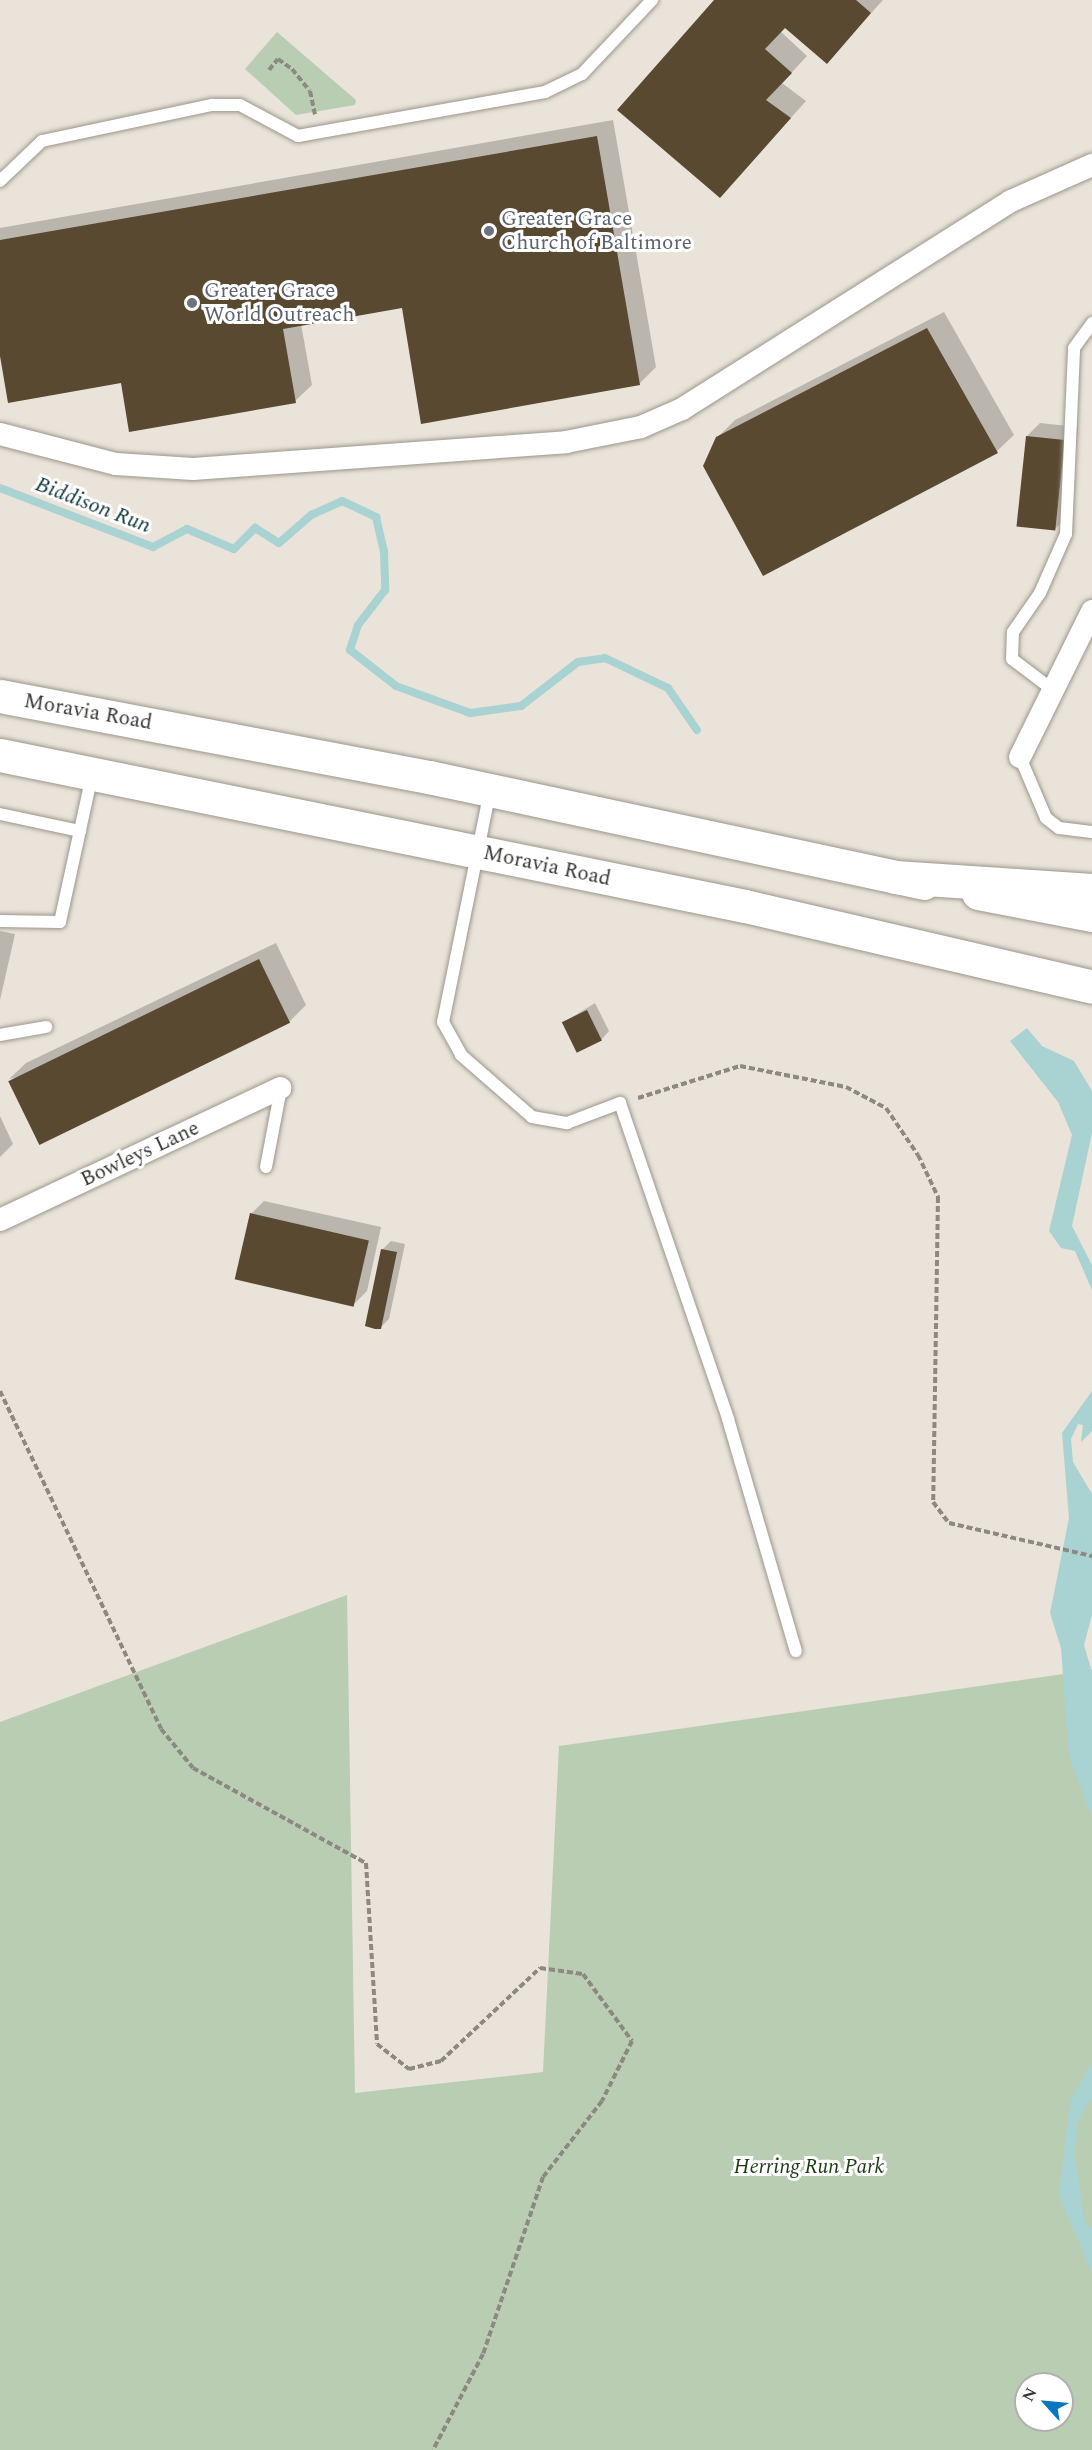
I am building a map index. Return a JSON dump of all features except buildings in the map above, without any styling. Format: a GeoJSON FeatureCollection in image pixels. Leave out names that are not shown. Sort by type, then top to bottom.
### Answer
{"type":"FeatureCollection","features":[{"type":"Feature","properties":{"kind":"main road","name":"Moravia Road"},"geometry":{"type":"LineString","coordinates":[[0,696],[490,791],[895,877],[1092,915]]}},
{"type":"Feature","properties":{"kind":"main road","name":"Moravia Road"},"geometry":{"type":"LineString","coordinates":[[0,755],[745,906],[1092,987]]}},
{"type":"Feature","properties":{"kind":"main road"},"geometry":{"type":"LineString","coordinates":[[895,877],[1092,890]]}},
{"type":"Feature","properties":{"kind":"street"},"geometry":{"type":"LineString","coordinates":[[0,434],[116,464],[193,469],[566,442],[641,427],[682,409],[1011,201],[1092,165]]}},
{"type":"Feature","properties":{"kind":"street"},"geometry":{"type":"LineString","coordinates":[[1020,757],[1092,611]]}},
{"type":"Feature","properties":{"kind":"street","name":"Bowleys Lane"},"geometry":{"type":"LineString","coordinates":[[0,1220],[281,1088]]}},
{"type":"Feature","properties":{"kind":"lane"},"geometry":{"type":"LineString","coordinates":[[0,181],[42,141],[212,105],[240,105],[292,136],[320,134],[545,92],[582,74],[652,0]]}},
{"type":"Feature","properties":{"kind":"lane"},"geometry":{"type":"LineString","coordinates":[[1053,690],[1012,659],[1013,632],[1041,593],[1066,534],[1074,348],[1092,323]]}},
{"type":"Feature","properties":{"kind":"lane"},"geometry":{"type":"LineString","coordinates":[[1020,757],[1046,818],[1059,828],[1092,832]]}},
{"type":"Feature","properties":{"kind":"lane"},"geometry":{"type":"LineString","coordinates":[[0,921],[60,922],[93,774]]}},
{"type":"Feature","properties":{"kind":"lane"},"geometry":{"type":"LineString","coordinates":[[490,791],[445,1003],[443,1022],[449,1037],[461,1055],[532,1117],[567,1123],[620,1103],[728,1419],[796,1651]]}},
{"type":"Feature","properties":{"kind":"lane"},"geometry":{"type":"LineString","coordinates":[[0,814],[80,831]]}},
{"type":"Feature","properties":{"kind":"lane"},"geometry":{"type":"LineString","coordinates":[[0,1035],[46,1027]]}},
{"type":"Feature","properties":{"kind":"lane"},"geometry":{"type":"LineString","coordinates":[[266,1167],[281,1088]]}},
{"type":"Feature","properties":{"kind":"path"},"geometry":{"type":"LineString","coordinates":[[269,70],[278,59],[310,91],[320,134]]}},
{"type":"Feature","properties":{"kind":"path"},"geometry":{"type":"LineString","coordinates":[[620,1103],[740,1066],[846,1087],[886,1108],[918,1155],[938,1197],[933,1502],[950,1523],[1057,1550],[1092,1556]]}},
{"type":"Feature","properties":{"kind":"path"},"geometry":{"type":"LineString","coordinates":[[0,1391],[161,1729],[193,1768],[366,1863],[377,2044],[409,2069],[441,2061],[540,1968],[583,1974],[632,2041],[602,2101],[543,2177],[483,2354],[433,2450]]}},
{"type":"Feature","properties":{"kind":"green space"},"geometry":{"type":"Polygon","coordinates":[[[277,32],[356,100],[355,105],[296,115],[245,69],[277,32]]]}},
{"type":"Feature","properties":{"kind":"green space","name":"Herring Run Park"},"geometry":{"type":"Polygon","coordinates":[[[347,1595],[355,2093],[543,2072],[559,1746],[1092,1670],[1092,2450],[0,2450],[0,1722],[347,1595]]]}},
{"type":"Feature","properties":{"kind":"water"},"geometry":{"type":"Polygon","coordinates":[[[1027,1028],[1042,1046],[1074,1061],[1092,1091],[1092,1133],[1072,1226],[1092,1265],[1092,1290],[1075,1251],[1061,1248],[1049,1231],[1072,1135],[1058,1102],[1010,1041],[1027,1028]]]}},
{"type":"Feature","properties":{"kind":"water"},"geometry":{"type":"Polygon","coordinates":[[[1092,1391],[1092,1431],[1081,1442],[1083,1425],[1078,1424],[1071,1439],[1073,1462],[1092,1494],[1092,1615],[1084,1645],[1092,1672],[1092,1817],[1069,1757],[1061,1648],[1050,1613],[1069,1518],[1062,1433],[1092,1391]]]}},
{"type":"Feature","properties":{"kind":"water"},"geometry":{"type":"Polygon","coordinates":[[[1092,2063],[1092,2098],[1078,2121],[1075,2153],[1084,2219],[1092,2230],[1092,2273],[1059,2196],[1070,2102],[1092,2063]]]}},
{"type":"Feature","properties":{"kind":"waterway","name":"Biddison Run"},"geometry":{"type":"LineString","coordinates":[[0,488],[153,547],[187,529],[234,549],[255,528],[279,543],[311,515],[342,501],[376,517],[384,552],[385,590],[358,625],[350,650],[396,686],[470,713],[521,706],[578,662],[605,658],[668,688],[697,730]]}},
{"type":"Feature","properties":{"kind":"place","name":"Greater Grace Church of Baltimore"},"geometry":{"type":"Point","coordinates":[489,231]}},
{"type":"Feature","properties":{"kind":"place","name":"Greater Grace World Outreach"},"geometry":{"type":"Point","coordinates":[192,303]}}]}
